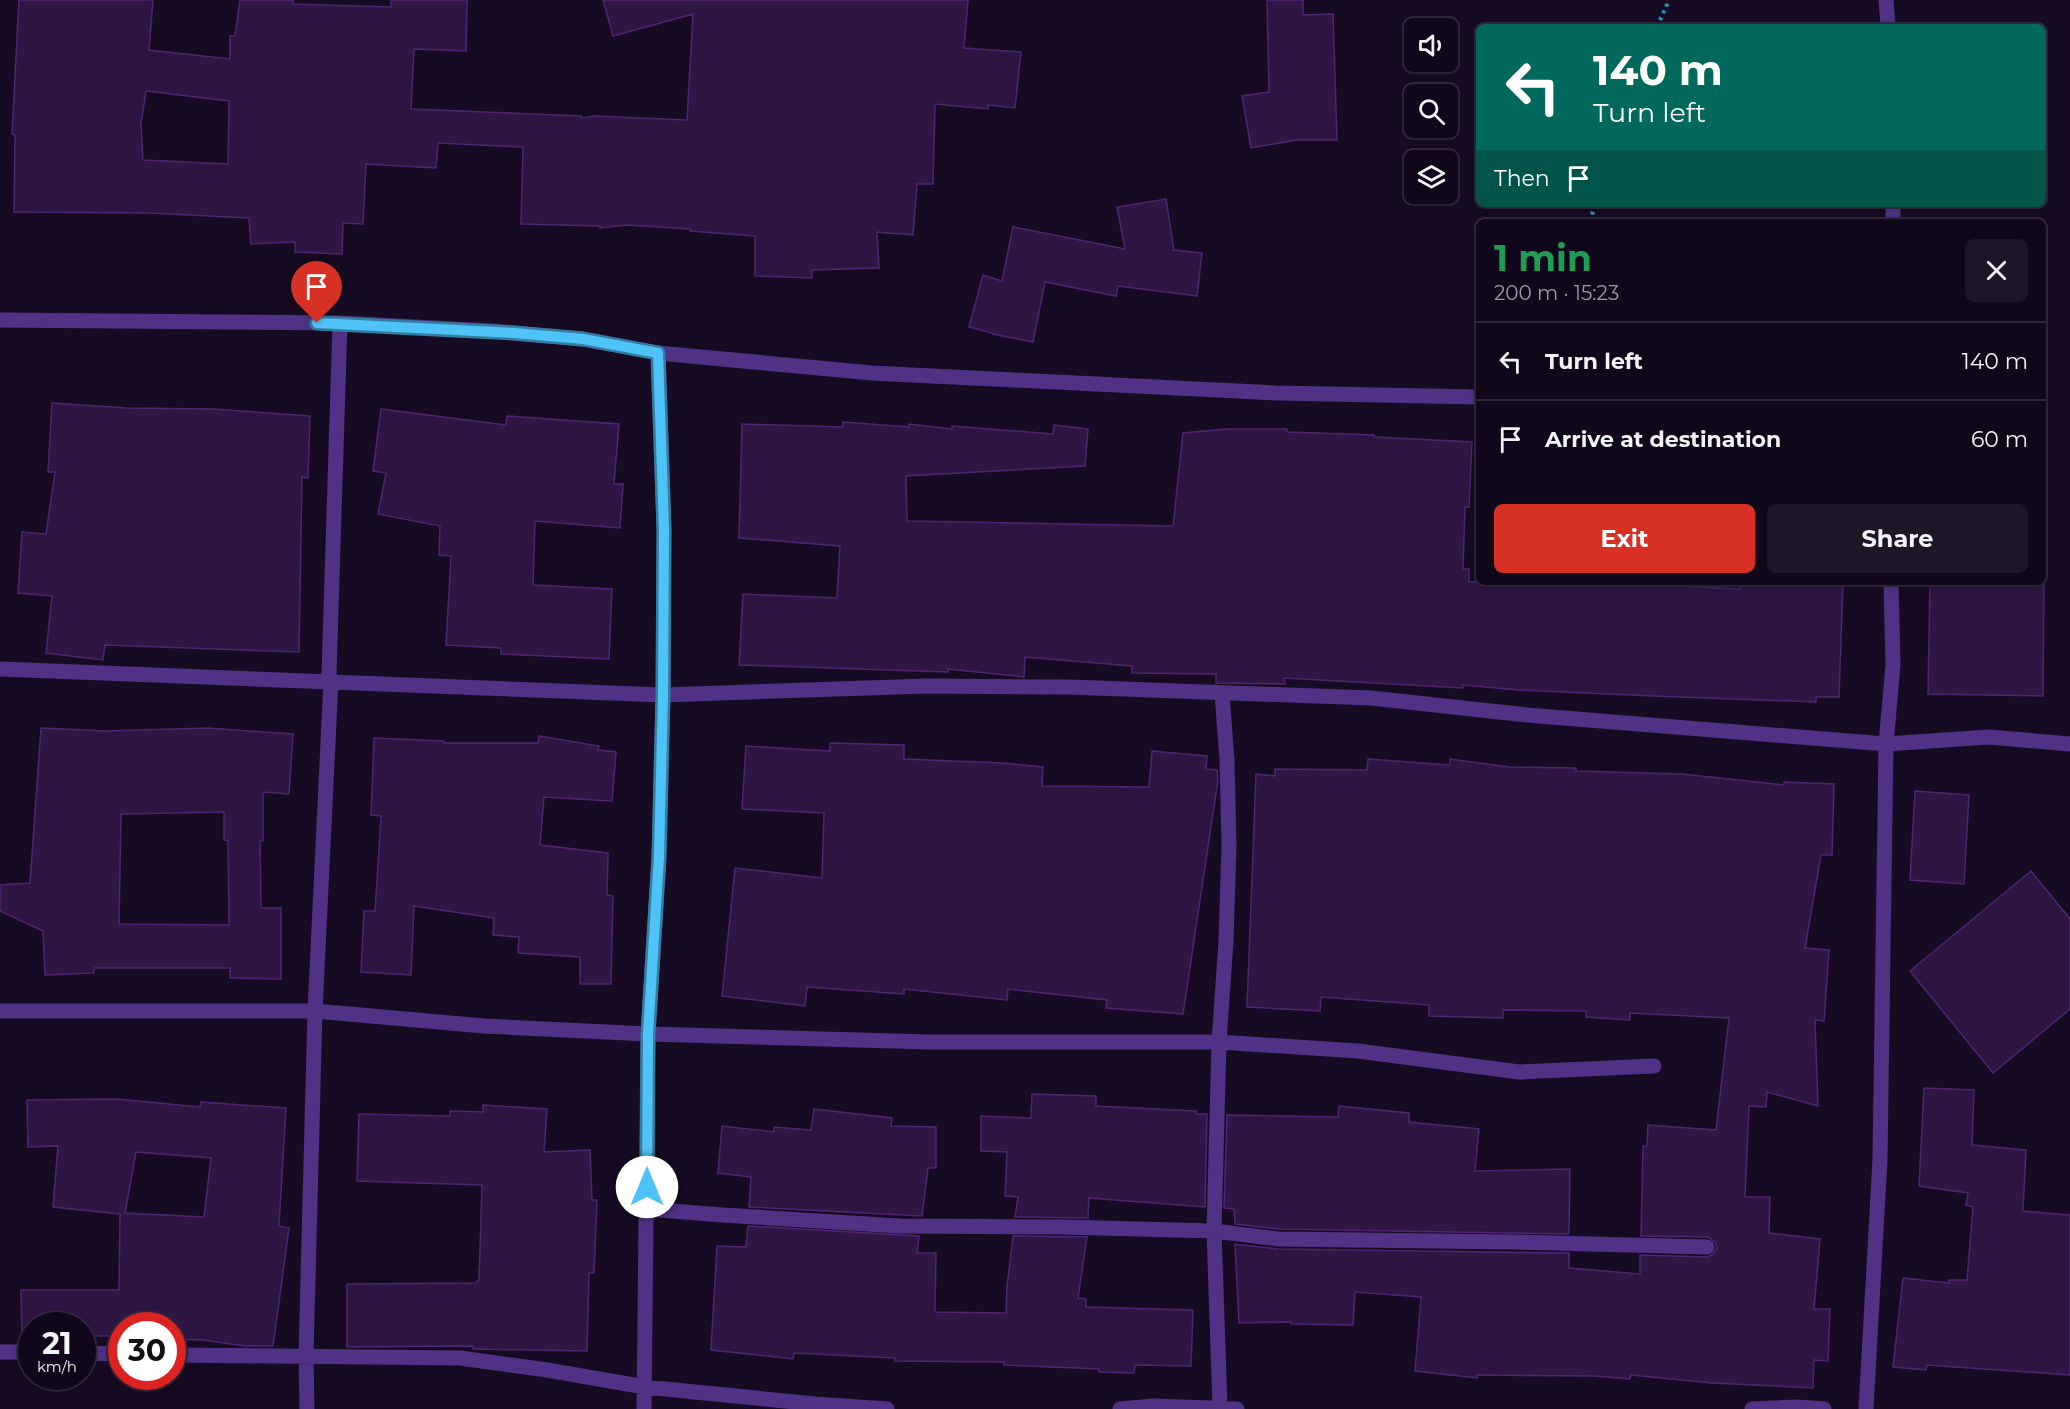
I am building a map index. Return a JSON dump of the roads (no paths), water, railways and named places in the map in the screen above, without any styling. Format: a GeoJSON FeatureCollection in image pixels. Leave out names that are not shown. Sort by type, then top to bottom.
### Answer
{"type":"FeatureCollection","features":[{"type":"Feature","properties":{"kind":"street"},"geometry":{"type":"LineString","coordinates":[[1886,0],[1888,24]]}},
{"type":"Feature","properties":{"kind":"street"},"geometry":{"type":"LineString","coordinates":[[0,320],[340,323],[492,331],[583,339],[658,353],[872,373],[1277,393],[1476,397]]}},
{"type":"Feature","properties":{"kind":"street"},"geometry":{"type":"LineString","coordinates":[[307,1409],[306,1355],[315,1011],[331,681],[329,674],[340,323]]}},
{"type":"Feature","properties":{"kind":"street"},"geometry":{"type":"LineString","coordinates":[[644,1409],[648,1034],[659,857],[663,694],[664,530],[658,353]]}},
{"type":"Feature","properties":{"kind":"street"},"geometry":{"type":"LineString","coordinates":[[1866,1409],[1880,1160],[1886,744],[1893,665],[1890,585]]}},
{"type":"Feature","properties":{"kind":"street"},"geometry":{"type":"LineString","coordinates":[[0,669],[663,694],[926,686],[1069,687],[1371,698],[1527,715],[1886,744],[1989,737],[2070,744]]}},
{"type":"Feature","properties":{"kind":"street"},"geometry":{"type":"LineString","coordinates":[[1220,1407],[1214,1231],[1219,1042],[1226,941],[1229,845],[1227,760],[1222,694]]}},
{"type":"Feature","properties":{"kind":"street"},"geometry":{"type":"LineString","coordinates":[[0,1011],[315,1011],[484,1026],[648,1034],[929,1042],[1219,1042],[1358,1051],[1520,1072],[1654,1066]]}},
{"type":"Feature","properties":{"kind":"street"},"geometry":{"type":"LineString","coordinates":[[647,1209],[899,1226],[1214,1231],[1278,1239],[1707,1247]]}},
{"type":"Feature","properties":{"kind":"street"},"geometry":{"type":"LineString","coordinates":[[0,1352],[18,1352]]}},
{"type":"Feature","properties":{"kind":"street"},"geometry":{"type":"LineString","coordinates":[[186,1355],[460,1358],[645,1387],[887,1409]]}},
{"type":"Feature","properties":{"kind":"street"},"geometry":{"type":"LineString","coordinates":[[1119,1409],[1154,1406],[1237,1409]]}},
{"type":"Feature","properties":{"kind":"street"},"geometry":{"type":"LineString","coordinates":[[1752,1409],[1797,1407],[1824,1409]]}}]}
